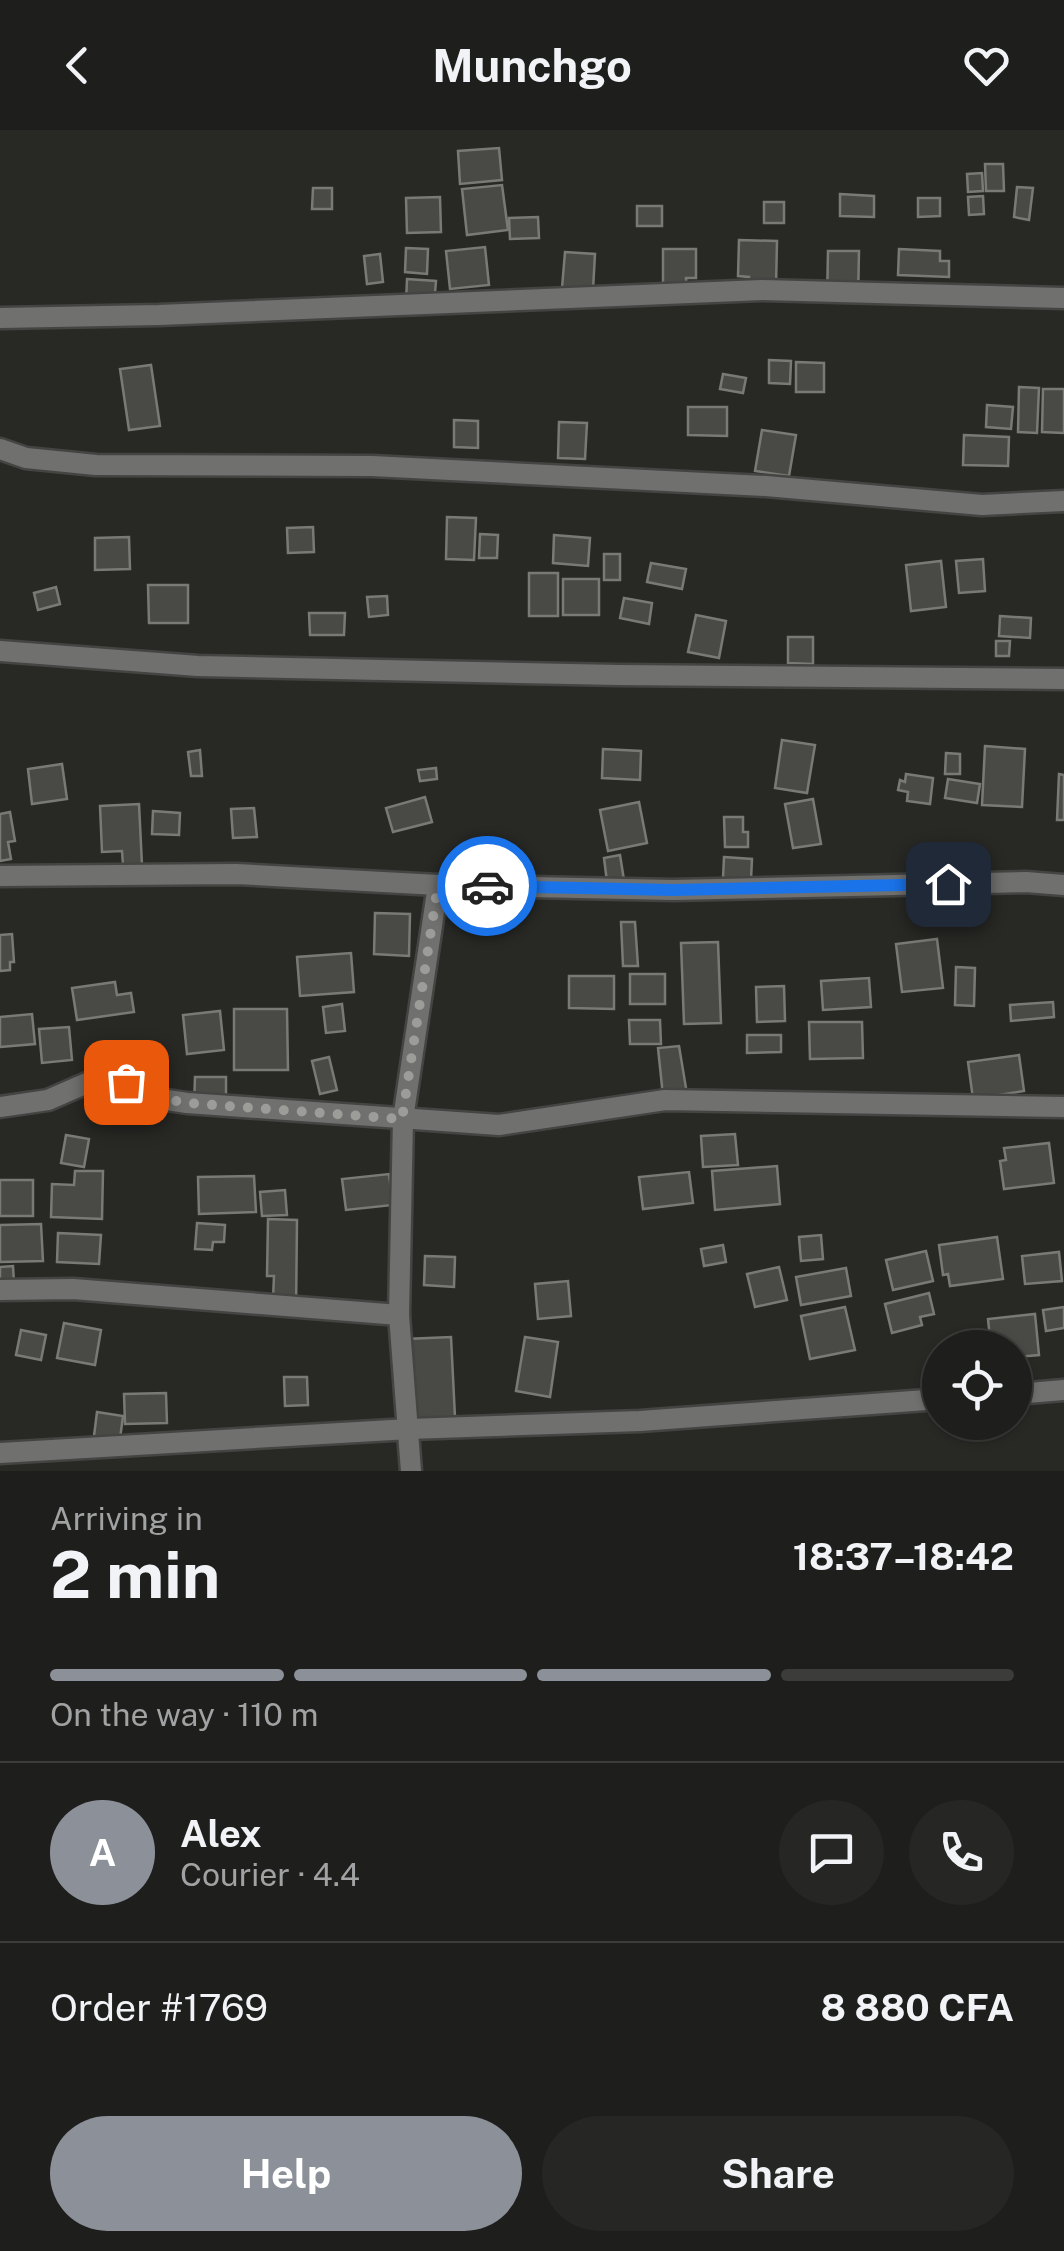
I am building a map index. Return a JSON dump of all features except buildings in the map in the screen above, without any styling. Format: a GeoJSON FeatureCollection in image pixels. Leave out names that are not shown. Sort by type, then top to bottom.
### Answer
{"type":"FeatureCollection","features":[{"type":"Feature","properties":{"kind":"street"},"geometry":{"type":"LineString","coordinates":[[0,318],[762,290],[1064,298]]}},
{"type":"Feature","properties":{"kind":"street"},"geometry":{"type":"LineString","coordinates":[[0,449],[26,458],[96,466],[372,466],[766,486],[982,505],[1064,501]]}},
{"type":"Feature","properties":{"kind":"street"},"geometry":{"type":"LineString","coordinates":[[0,651],[198,666],[1064,679]]}},
{"type":"Feature","properties":{"kind":"street"},"geometry":{"type":"LineString","coordinates":[[0,876],[236,874],[438,885],[673,890],[1064,884]]}},
{"type":"Feature","properties":{"kind":"street"},"geometry":{"type":"LineString","coordinates":[[410,1471],[399,1315],[402,1119],[438,885]]}},
{"type":"Feature","properties":{"kind":"street"},"geometry":{"type":"LineString","coordinates":[[0,1107],[48,1100],[87,1082],[112,1079],[161,1098],[187,1103],[498,1124],[665,1100],[1064,1108]]}},
{"type":"Feature","properties":{"kind":"street"},"geometry":{"type":"LineString","coordinates":[[0,1290],[73,1289],[399,1315]]}},
{"type":"Feature","properties":{"kind":"street"},"geometry":{"type":"LineString","coordinates":[[1032,1393],[1064,1390]]}},
{"type":"Feature","properties":{"kind":"street"},"geometry":{"type":"LineString","coordinates":[[0,1453],[409,1429],[640,1421],[922,1400]]}},
{"type":"Feature","properties":{"kind":"way so far"},"geometry":{"type":"LineString","coordinates":[[126,1082],[161,1098],[187,1103],[402,1119],[438,885],[487,886]]}},
{"type":"Feature","properties":{"kind":"route"},"geometry":{"type":"LineString","coordinates":[[487,886],[673,890],[948,884]]}}]}
